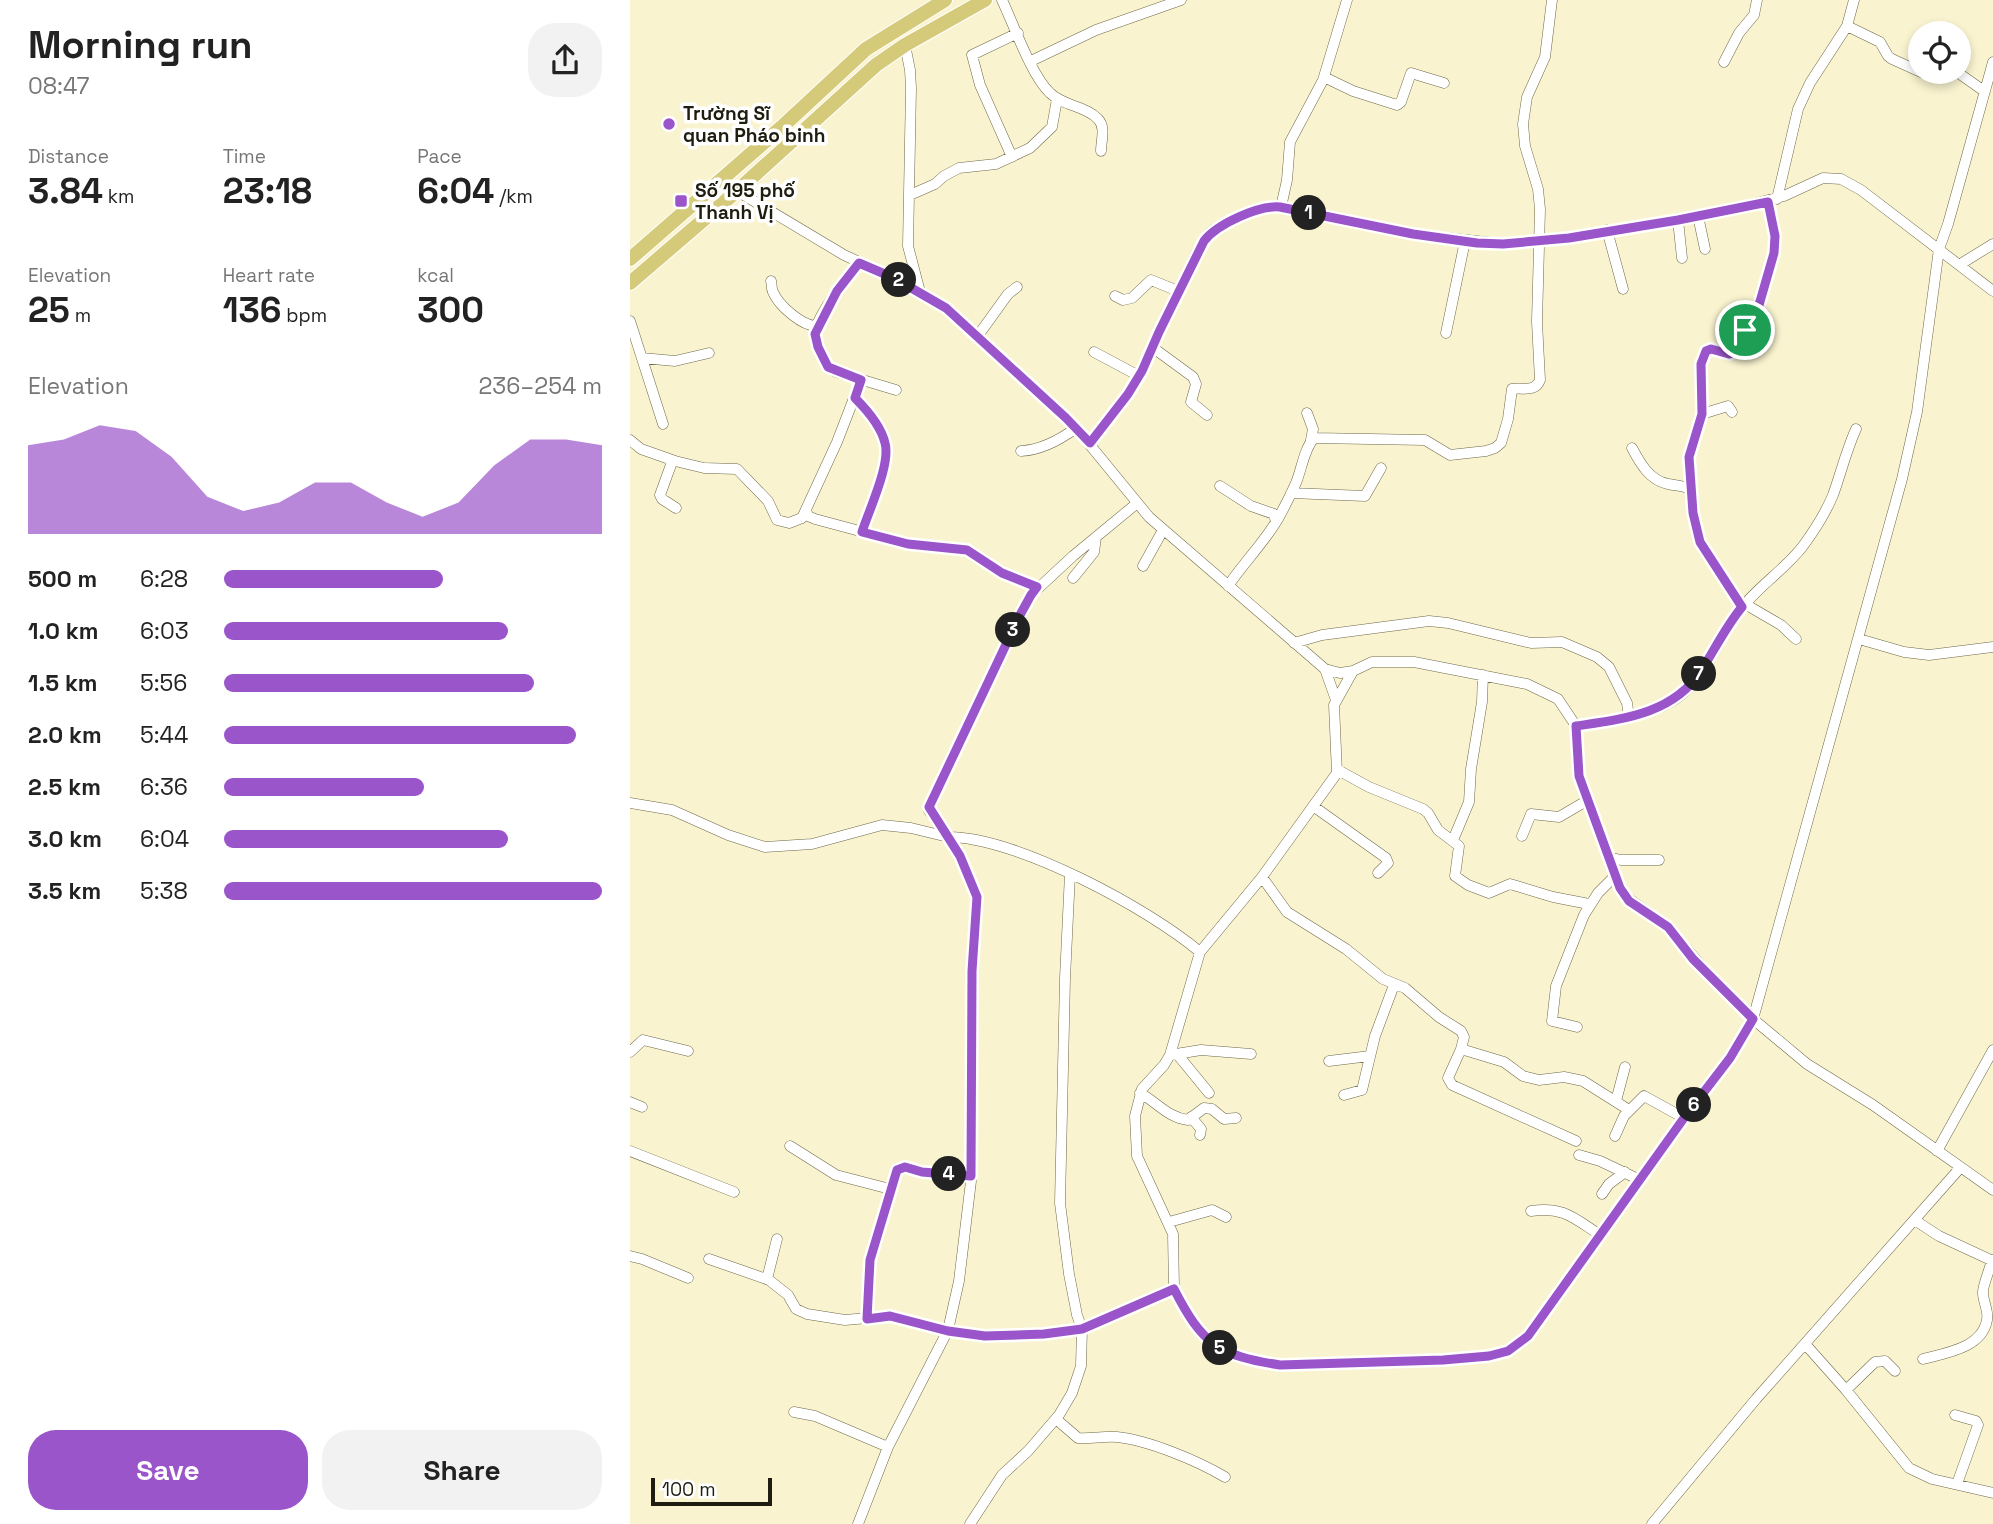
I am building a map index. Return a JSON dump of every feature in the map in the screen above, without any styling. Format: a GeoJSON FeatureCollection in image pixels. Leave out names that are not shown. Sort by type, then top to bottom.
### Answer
{"type":"FeatureCollection","features":[{"type":"Feature","properties":{"kind":"main road"},"geometry":{"type":"LineString","coordinates":[[630,259],[866,50],[945,0]]}},
{"type":"Feature","properties":{"kind":"main road"},"geometry":{"type":"LineString","coordinates":[[630,283],[737,191],[876,65],[985,0]]}},
{"type":"Feature","properties":{"kind":"street"},"geometry":{"type":"LineString","coordinates":[[1002,0],[1045,87],[1057,99],[1100,120],[1103,127],[1101,151]]}},
{"type":"Feature","properties":{"kind":"street"},"geometry":{"type":"LineString","coordinates":[[1031,61],[1096,30],[1181,0]]}},
{"type":"Feature","properties":{"kind":"street"},"geometry":{"type":"LineString","coordinates":[[1281,207],[1290,142],[1324,77],[1347,0]]}},
{"type":"Feature","properties":{"kind":"street"},"geometry":{"type":"LineString","coordinates":[[1311,440],[1321,437],[1425,440],[1450,455],[1486,452],[1501,443],[1512,389],[1535,388],[1540,380],[1536,322],[1540,241],[1538,190],[1525,146],[1522,124],[1527,97],[1545,57],[1552,0]]}},
{"type":"Feature","properties":{"kind":"street"},"geometry":{"type":"LineString","coordinates":[[1724,62],[1739,33],[1754,15],[1757,0]]}},
{"type":"Feature","properties":{"kind":"street"},"geometry":{"type":"LineString","coordinates":[[1796,639],[1780,625],[1744,606],[1700,542],[1693,513],[1689,450],[1702,414],[1703,355],[1711,349],[1732,353],[1757,312],[1774,253],[1772,200],[1798,109],[1810,83],[1847,26],[1854,0]]}},
{"type":"Feature","properties":{"kind":"street"},"geometry":{"type":"LineString","coordinates":[[1847,26],[1880,42],[1888,56],[1908,66]]}},
{"type":"Feature","properties":{"kind":"street"},"geometry":{"type":"LineString","coordinates":[[1012,157],[980,85],[972,55],[1018,33]]}},
{"type":"Feature","properties":{"kind":"street"},"geometry":{"type":"LineString","coordinates":[[905,46],[910,70],[908,246],[920,292]]}},
{"type":"Feature","properties":{"kind":"street"},"geometry":{"type":"LineString","coordinates":[[1353,671],[1336,700],[1334,711],[1338,770],[1262,877],[1200,952],[1173,1054],[1140,1093],[1135,1116],[1137,1156],[1173,1234],[1174,1289],[1189,1319],[1215,1346],[1256,1362],[1280,1365],[1489,1356],[1508,1351],[1528,1336],[1730,1058],[1753,1019],[1902,479],[1917,412],[1939,249],[1993,62]]}},
{"type":"Feature","properties":{"kind":"street"},"geometry":{"type":"LineString","coordinates":[[1324,77],[1353,91],[1396,105],[1401,102],[1410,74],[1444,83]]}},
{"type":"Feature","properties":{"kind":"street"},"geometry":{"type":"LineString","coordinates":[[1971,82],[1984,91]]}},
{"type":"Feature","properties":{"kind":"street"},"geometry":{"type":"LineString","coordinates":[[910,195],[935,184],[959,168],[996,164],[1030,148],[1052,127],[1057,99]]}},
{"type":"Feature","properties":{"kind":"street"},"geometry":{"type":"LineString","coordinates":[[1090,443],[1139,376],[1178,291],[1210,233],[1262,209],[1281,207],[1390,229],[1503,244],[1678,220],[1772,200],[1823,178],[1841,179],[1861,190],[1993,290]]}},
{"type":"Feature","properties":{"kind":"street"},"geometry":{"type":"LineString","coordinates":[[737,191],[859,263],[920,292],[946,308],[1076,428],[1136,503],[1163,530],[1325,668],[1340,673],[1378,661],[1414,663],[1527,684],[1548,693],[1565,706],[1576,726],[1577,769],[1615,876],[1629,901],[1668,927],[1693,959],[1753,1019],[1807,1064],[1873,1105],[1993,1190]]}},
{"type":"Feature","properties":{"kind":"street"},"geometry":{"type":"LineString","coordinates":[[1698,216],[1705,249]]}},
{"type":"Feature","properties":{"kind":"street"},"geometry":{"type":"LineString","coordinates":[[1678,220],[1682,258]]}},
{"type":"Feature","properties":{"kind":"street"},"geometry":{"type":"LineString","coordinates":[[1607,230],[1623,289]]}},
{"type":"Feature","properties":{"kind":"street"},"geometry":{"type":"LineString","coordinates":[[1446,333],[1465,241]]}},
{"type":"Feature","properties":{"kind":"street"},"geometry":{"type":"LineString","coordinates":[[1959,265],[1993,244]]}},
{"type":"Feature","properties":{"kind":"street"},"geometry":{"type":"LineString","coordinates":[[859,263],[837,291],[818,326],[815,334],[818,347],[828,367],[896,390]]}},
{"type":"Feature","properties":{"kind":"street"},"geometry":{"type":"LineString","coordinates":[[1115,296],[1123,300],[1132,298],[1150,280],[1178,291]]}},
{"type":"Feature","properties":{"kind":"street"},"geometry":{"type":"LineString","coordinates":[[771,281],[773,292],[781,303],[810,326],[818,326]]}},
{"type":"Feature","properties":{"kind":"street"},"geometry":{"type":"LineString","coordinates":[[977,337],[1008,294],[1017,287]]}},
{"type":"Feature","properties":{"kind":"street"},"geometry":{"type":"LineString","coordinates":[[630,321],[663,424]]}},
{"type":"Feature","properties":{"kind":"street"},"geometry":{"type":"LineString","coordinates":[[1153,347],[1193,377],[1196,384],[1191,402],[1207,415]]}},
{"type":"Feature","properties":{"kind":"street"},"geometry":{"type":"LineString","coordinates":[[1094,352],[1139,376]]}},
{"type":"Feature","properties":{"kind":"street"},"geometry":{"type":"LineString","coordinates":[[642,358],[675,361],[709,353]]}},
{"type":"Feature","properties":{"kind":"street"},"geometry":{"type":"LineString","coordinates":[[630,440],[641,449],[675,461],[704,468],[737,470],[758,494],[768,501],[777,520],[784,523],[796,522],[802,518],[815,494],[861,380]]}},
{"type":"Feature","properties":{"kind":"street"},"geometry":{"type":"LineString","coordinates":[[855,398],[878,428],[886,444],[884,465],[862,532]]}},
{"type":"Feature","properties":{"kind":"street"},"geometry":{"type":"LineString","coordinates":[[1702,414],[1728,405],[1732,412]]}},
{"type":"Feature","properties":{"kind":"street"},"geometry":{"type":"LineString","coordinates":[[1228,586],[1276,522],[1291,493],[1311,440],[1313,429],[1307,413]]}},
{"type":"Feature","properties":{"kind":"street"},"geometry":{"type":"LineString","coordinates":[[1021,452],[1055,442],[1076,428]]}},
{"type":"Feature","properties":{"kind":"street"},"geometry":{"type":"LineString","coordinates":[[1576,726],[1629,717],[1667,704],[1690,687],[1744,606],[1797,553],[1808,538],[1832,498],[1845,452],[1856,429]]}},
{"type":"Feature","properties":{"kind":"street"},"geometry":{"type":"LineString","coordinates":[[1632,448],[1652,477],[1660,482],[1691,490]]}},
{"type":"Feature","properties":{"kind":"street"},"geometry":{"type":"LineString","coordinates":[[675,461],[672,462],[660,495],[676,508]]}},
{"type":"Feature","properties":{"kind":"street"},"geometry":{"type":"LineString","coordinates":[[1291,493],[1365,496],[1381,468]]}},
{"type":"Feature","properties":{"kind":"street"},"geometry":{"type":"LineString","coordinates":[[1220,486],[1251,506],[1275,514],[1276,522]]}},
{"type":"Feature","properties":{"kind":"street"},"geometry":{"type":"LineString","coordinates":[[858,1524],[888,1447],[948,1331],[958,1281],[971,1176],[972,971],[977,897],[960,856],[929,807],[1031,595],[1136,503]]}},
{"type":"Feature","properties":{"kind":"street"},"geometry":{"type":"LineString","coordinates":[[806,510],[808,516],[815,519],[908,544],[967,550],[1002,573],[1037,587]]}},
{"type":"Feature","properties":{"kind":"street"},"geometry":{"type":"LineString","coordinates":[[1143,566],[1163,530]]}},
{"type":"Feature","properties":{"kind":"street"},"geometry":{"type":"LineString","coordinates":[[1073,578],[1094,552],[1096,537]]}},
{"type":"Feature","properties":{"kind":"street"},"geometry":{"type":"LineString","coordinates":[[1294,643],[1322,635],[1429,621],[1448,622],[1536,644],[1562,642],[1597,657],[1609,667],[1627,703],[1629,717]]}},
{"type":"Feature","properties":{"kind":"street"},"geometry":{"type":"LineString","coordinates":[[1859,639],[1904,652],[1929,655],[1993,647]]}},
{"type":"Feature","properties":{"kind":"street"},"geometry":{"type":"LineString","coordinates":[[1325,668],[1336,700]]}},
{"type":"Feature","properties":{"kind":"street"},"geometry":{"type":"LineString","coordinates":[[1453,840],[1469,802],[1471,769],[1482,709],[1483,675]]}},
{"type":"Feature","properties":{"kind":"street"},"geometry":{"type":"LineString","coordinates":[[1338,770],[1429,813],[1438,830],[1453,840],[1459,850],[1455,876],[1477,889],[1489,893],[1510,884],[1589,904]]}},
{"type":"Feature","properties":{"kind":"street"},"geometry":{"type":"LineString","coordinates":[[1522,836],[1531,814],[1559,817],[1588,800]]}},
{"type":"Feature","properties":{"kind":"street"},"geometry":{"type":"LineString","coordinates":[[630,803],[672,810],[765,848],[812,844],[882,825],[991,843],[1070,874],[1141,910],[1200,952]]}},
{"type":"Feature","properties":{"kind":"street"},"geometry":{"type":"LineString","coordinates":[[1313,806],[1386,858],[1388,863],[1378,873]]}},
{"type":"Feature","properties":{"kind":"street"},"geometry":{"type":"LineString","coordinates":[[1608,857],[1622,860],[1658,860]]}},
{"type":"Feature","properties":{"kind":"street"},"geometry":{"type":"LineString","coordinates":[[970,1524],[1002,1475],[1059,1423],[1081,1366],[1082,1329],[1069,1274],[1060,1203],[1070,874]]}},
{"type":"Feature","properties":{"kind":"street"},"geometry":{"type":"LineString","coordinates":[[1577,1027],[1552,1021],[1556,986],[1589,904],[1615,876]]}},
{"type":"Feature","properties":{"kind":"street"},"geometry":{"type":"LineString","coordinates":[[1262,877],[1287,912],[1346,949],[1394,985],[1405,988],[1439,1017],[1461,1031],[1464,1035],[1461,1049],[1448,1078],[1452,1085],[1576,1141]]}},
{"type":"Feature","properties":{"kind":"street"},"geometry":{"type":"LineString","coordinates":[[1345,1095],[1362,1090],[1370,1056],[1394,985]]}},
{"type":"Feature","properties":{"kind":"street"},"geometry":{"type":"LineString","coordinates":[[630,1052],[643,1040],[688,1051]]}},
{"type":"Feature","properties":{"kind":"street"},"geometry":{"type":"LineString","coordinates":[[1461,1049],[1504,1062],[1523,1076],[1539,1080],[1564,1077],[1583,1081],[1629,1110]]}},
{"type":"Feature","properties":{"kind":"street"},"geometry":{"type":"LineString","coordinates":[[1173,1054],[1201,1050],[1251,1054]]}},
{"type":"Feature","properties":{"kind":"street"},"geometry":{"type":"LineString","coordinates":[[1937,1151],[1993,1050]]}},
{"type":"Feature","properties":{"kind":"street"},"geometry":{"type":"LineString","coordinates":[[1173,1054],[1209,1093]]}},
{"type":"Feature","properties":{"kind":"street"},"geometry":{"type":"LineString","coordinates":[[1329,1061],[1370,1056]]}},
{"type":"Feature","properties":{"kind":"street"},"geometry":{"type":"LineString","coordinates":[[1616,1101],[1625,1067]]}},
{"type":"Feature","properties":{"kind":"street"},"geometry":{"type":"LineString","coordinates":[[1140,1093],[1168,1115],[1188,1119],[1205,1108],[1212,1109],[1224,1119],[1236,1118]]}},
{"type":"Feature","properties":{"kind":"street"},"geometry":{"type":"LineString","coordinates":[[1615,1136],[1619,1123],[1644,1096],[1684,1118]]}},
{"type":"Feature","properties":{"kind":"street"},"geometry":{"type":"LineString","coordinates":[[630,1102],[642,1107]]}},
{"type":"Feature","properties":{"kind":"street"},"geometry":{"type":"LineString","coordinates":[[1192,1117],[1201,1129],[1200,1135]]}},
{"type":"Feature","properties":{"kind":"street"},"geometry":{"type":"LineString","coordinates":[[790,1146],[841,1177],[890,1189]]}},
{"type":"Feature","properties":{"kind":"street"},"geometry":{"type":"LineString","coordinates":[[630,1151],[734,1192]]}},
{"type":"Feature","properties":{"kind":"street"},"geometry":{"type":"LineString","coordinates":[[1579,1155],[1600,1161],[1640,1180]]}},
{"type":"Feature","properties":{"kind":"street"},"geometry":{"type":"LineString","coordinates":[[867,1319],[868,1273],[896,1171],[903,1167],[922,1172],[971,1176]]}},
{"type":"Feature","properties":{"kind":"street"},"geometry":{"type":"LineString","coordinates":[[1651,1524],[1756,1399],[1916,1221],[1960,1168]]}},
{"type":"Feature","properties":{"kind":"street"},"geometry":{"type":"LineString","coordinates":[[1602,1194],[1609,1184],[1625,1172]]}},
{"type":"Feature","properties":{"kind":"street"},"geometry":{"type":"LineString","coordinates":[[1531,1211],[1549,1208],[1562,1212],[1600,1235]]}},
{"type":"Feature","properties":{"kind":"street"},"geometry":{"type":"LineString","coordinates":[[1169,1222],[1212,1210],[1226,1217]]}},
{"type":"Feature","properties":{"kind":"street"},"geometry":{"type":"LineString","coordinates":[[1916,1221],[1939,1236],[1992,1261],[1983,1290],[1988,1319],[1982,1334],[1955,1351],[1923,1359]]}},
{"type":"Feature","properties":{"kind":"street"},"geometry":{"type":"LineString","coordinates":[[767,1279],[777,1239]]}},
{"type":"Feature","properties":{"kind":"street"},"geometry":{"type":"LineString","coordinates":[[630,1256],[688,1278]]}},
{"type":"Feature","properties":{"kind":"street"},"geometry":{"type":"LineString","coordinates":[[709,1259],[767,1279],[788,1295],[797,1311],[845,1320],[890,1316],[948,1331],[985,1336],[1044,1334],[1082,1329],[1174,1289]]}},
{"type":"Feature","properties":{"kind":"street"},"geometry":{"type":"LineString","coordinates":[[1806,1345],[1909,1468],[1931,1479],[1993,1493]]}},
{"type":"Feature","properties":{"kind":"street"},"geometry":{"type":"LineString","coordinates":[[1846,1390],[1869,1365],[1879,1360],[1895,1371]]}},
{"type":"Feature","properties":{"kind":"street"},"geometry":{"type":"LineString","coordinates":[[794,1412],[814,1416],[888,1447]]}},
{"type":"Feature","properties":{"kind":"street"},"geometry":{"type":"LineString","coordinates":[[1955,1415],[1976,1421],[1978,1425],[1957,1484]]}},
{"type":"Feature","properties":{"kind":"street"},"geometry":{"type":"LineString","coordinates":[[1059,1423],[1078,1438],[1118,1437],[1192,1460],[1225,1477]]}},
{"type":"Feature","properties":{"kind":"place","name":"Trường Sĩ quan Pháo binh"},"geometry":{"type":"Point","coordinates":[669,124]}},
{"type":"Feature","properties":{"kind":"place","name":"Số 195 phố Thanh Vị"},"geometry":{"type":"Point","coordinates":[681,201]}},
{"type":"Feature","properties":{"kind":"route"},"geometry":{"type":"LineString","coordinates":[[1768,202],[1775,236],[1774,253],[1757,312],[1745,330],[1732,353],[1708,349],[1703,355],[1702,414],[1689,450],[1696,533],[1708,558],[1742,607],[1690,687],[1673,701],[1617,720],[1576,726],[1577,769],[1620,888],[1629,901],[1668,927],[1693,959],[1753,1019],[1730,1058],[1528,1336],[1508,1351],[1489,1356],[1280,1365],[1256,1362],[1215,1346],[1189,1319],[1174,1289],[1082,1329],[1044,1334],[985,1336],[948,1331],[890,1316],[867,1319],[870,1260],[897,1170],[905,1167],[922,1172],[971,1176],[972,971],[977,897],[960,856],[936,817],[929,811],[929,807],[1020,615],[1037,587],[1002,573],[967,550],[908,544],[862,532],[884,465],[886,444],[871,416],[855,398],[861,380],[828,367],[815,334],[837,291],[859,263],[894,278],[946,308],[1090,443],[1128,394],[1142,371],[1174,300],[1210,233],[1227,223],[1274,206],[1413,234],[1503,244],[1569,238],[1768,202]]}}]}
